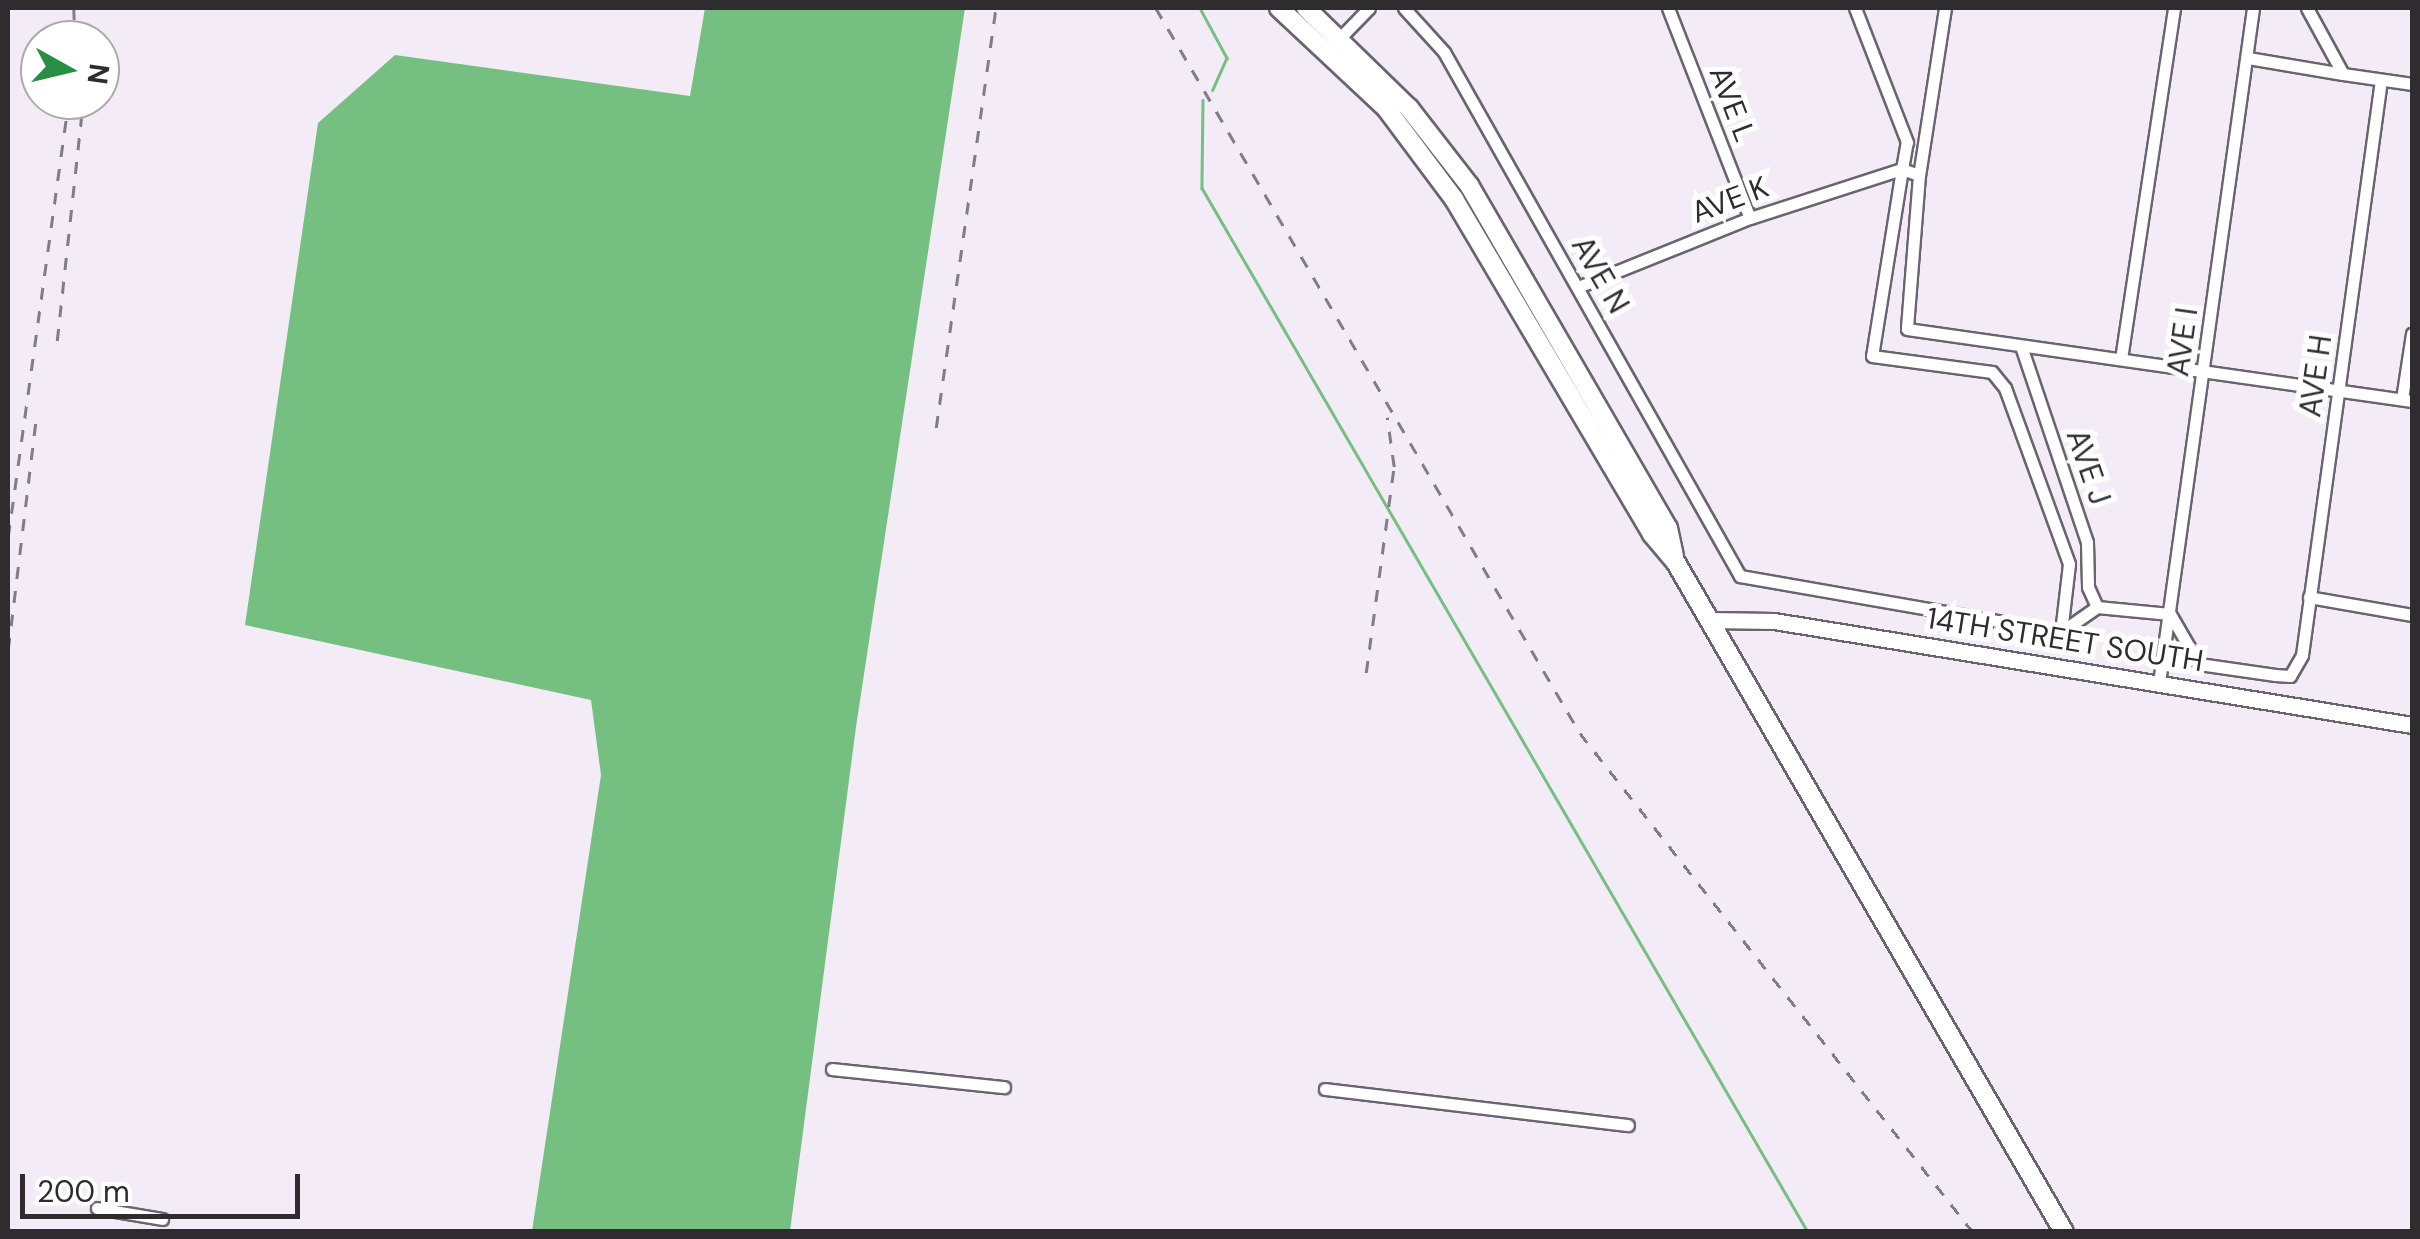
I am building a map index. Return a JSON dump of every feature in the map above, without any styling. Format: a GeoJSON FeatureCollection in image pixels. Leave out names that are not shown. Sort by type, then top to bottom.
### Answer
{"type":"FeatureCollection","features":[{"type":"Feature","properties":{"kind":"main road"},"geometry":{"type":"LineString","coordinates":[[1279,8],[1334,43]]}},
{"type":"Feature","properties":{"kind":"main road"},"geometry":{"type":"LineString","coordinates":[[1306,8],[1442,181],[1652,534],[1675,561],[2064,1232]]}},
{"type":"Feature","properties":{"kind":"street"},"geometry":{"type":"LineString","coordinates":[[1334,43],[1369,8]]}},
{"type":"Feature","properties":{"kind":"street","name":"AVE N"},"geometry":{"type":"LineString","coordinates":[[1404,8],[1444,52],[1740,576],[2061,632]]}},
{"type":"Feature","properties":{"kind":"street","name":"AVE L"},"geometry":{"type":"LineString","coordinates":[[1668,8],[1750,218]]}},
{"type":"Feature","properties":{"kind":"street"},"geometry":{"type":"LineString","coordinates":[[1855,8],[1907,142],[1872,356],[1992,372],[2004,388],[2069,564],[2061,632]]}},
{"type":"Feature","properties":{"kind":"street"},"geometry":{"type":"LineString","coordinates":[[1944,8],[1919,175],[1907,329],[2408,400],[2412,334]]}},
{"type":"Feature","properties":{"kind":"street"},"geometry":{"type":"LineString","coordinates":[[2121,359],[2174,8]]}},
{"type":"Feature","properties":{"kind":"street","name":"AVE I"},"geometry":{"type":"LineString","coordinates":[[2159,683],[2253,8]]}},
{"type":"Feature","properties":{"kind":"street"},"geometry":{"type":"LineString","coordinates":[[2307,8],[2343,74]]}},
{"type":"Feature","properties":{"kind":"street"},"geometry":{"type":"LineString","coordinates":[[2248,58],[2412,84]]}},
{"type":"Feature","properties":{"kind":"street","name":"AVE H"},"geometry":{"type":"LineString","coordinates":[[2170,614],[2199,664],[2290,676],[2302,655],[2381,80]]}},
{"type":"Feature","properties":{"kind":"street"},"geometry":{"type":"LineString","coordinates":[[1902,170],[1919,175]]}},
{"type":"Feature","properties":{"kind":"street","name":"AVE K"},"geometry":{"type":"LineString","coordinates":[[1578,286],[1750,218],[1902,170]]}},
{"type":"Feature","properties":{"kind":"street","name":"AVE J"},"geometry":{"type":"LineString","coordinates":[[2021,346],[2087,542],[2088,587],[2096,607]]}},
{"type":"Feature","properties":{"kind":"street"},"geometry":{"type":"LineString","coordinates":[[2309,598],[2412,614]]}},
{"type":"Feature","properties":{"kind":"street"},"geometry":{"type":"LineString","coordinates":[[2061,632],[2096,607],[2170,614]]}},
{"type":"Feature","properties":{"kind":"street","name":"14TH STREET SOUTH"},"geometry":{"type":"LineString","coordinates":[[1709,620],[1774,622],[2412,725]]}},
{"type":"Feature","properties":{"kind":"street"},"geometry":{"type":"LineString","coordinates":[[832,1069],[1004,1087]]}},
{"type":"Feature","properties":{"kind":"street"},"geometry":{"type":"LineString","coordinates":[[1326,1088],[1628,1124]]}},
{"type":"Feature","properties":{"kind":"street"},"geometry":{"type":"LineString","coordinates":[[96,1208],[162,1219]]}},
{"type":"Feature","properties":{"kind":"shaded area"},"geometry":{"type":"Polygon","coordinates":[[[705,8],[965,8],[856,727],[790,1231],[532,1231],[601,775],[591,700],[245,625],[318,123],[395,55],[690,96],[705,8]]]}},
{"type":"Feature","properties":{"kind":"waterway"},"geometry":{"type":"LineString","coordinates":[[1200,8],[1227,58],[1213,90]]}},
{"type":"Feature","properties":{"kind":"waterway"},"geometry":{"type":"LineString","coordinates":[[1203,100],[1202,188],[1808,1232]]}},
{"type":"Feature","properties":{"kind":"railway"},"geometry":{"type":"LineString","coordinates":[[74,8],[74,20]]}},
{"type":"Feature","properties":{"kind":"railway"},"geometry":{"type":"LineString","coordinates":[[936,428],[996,8]]}},
{"type":"Feature","properties":{"kind":"railway"},"geometry":{"type":"LineString","coordinates":[[1156,8],[1580,733],[1973,1232]]}},
{"type":"Feature","properties":{"kind":"railway"},"geometry":{"type":"LineString","coordinates":[[8,537],[66,120]]}},
{"type":"Feature","properties":{"kind":"railway"},"geometry":{"type":"LineString","coordinates":[[57,341],[81,120]]}},
{"type":"Feature","properties":{"kind":"railway"},"geometry":{"type":"LineString","coordinates":[[1366,673],[1394,467],[1387,417]]}},
{"type":"Feature","properties":{"kind":"railway"},"geometry":{"type":"LineString","coordinates":[[8,650],[36,418]]}}]}
